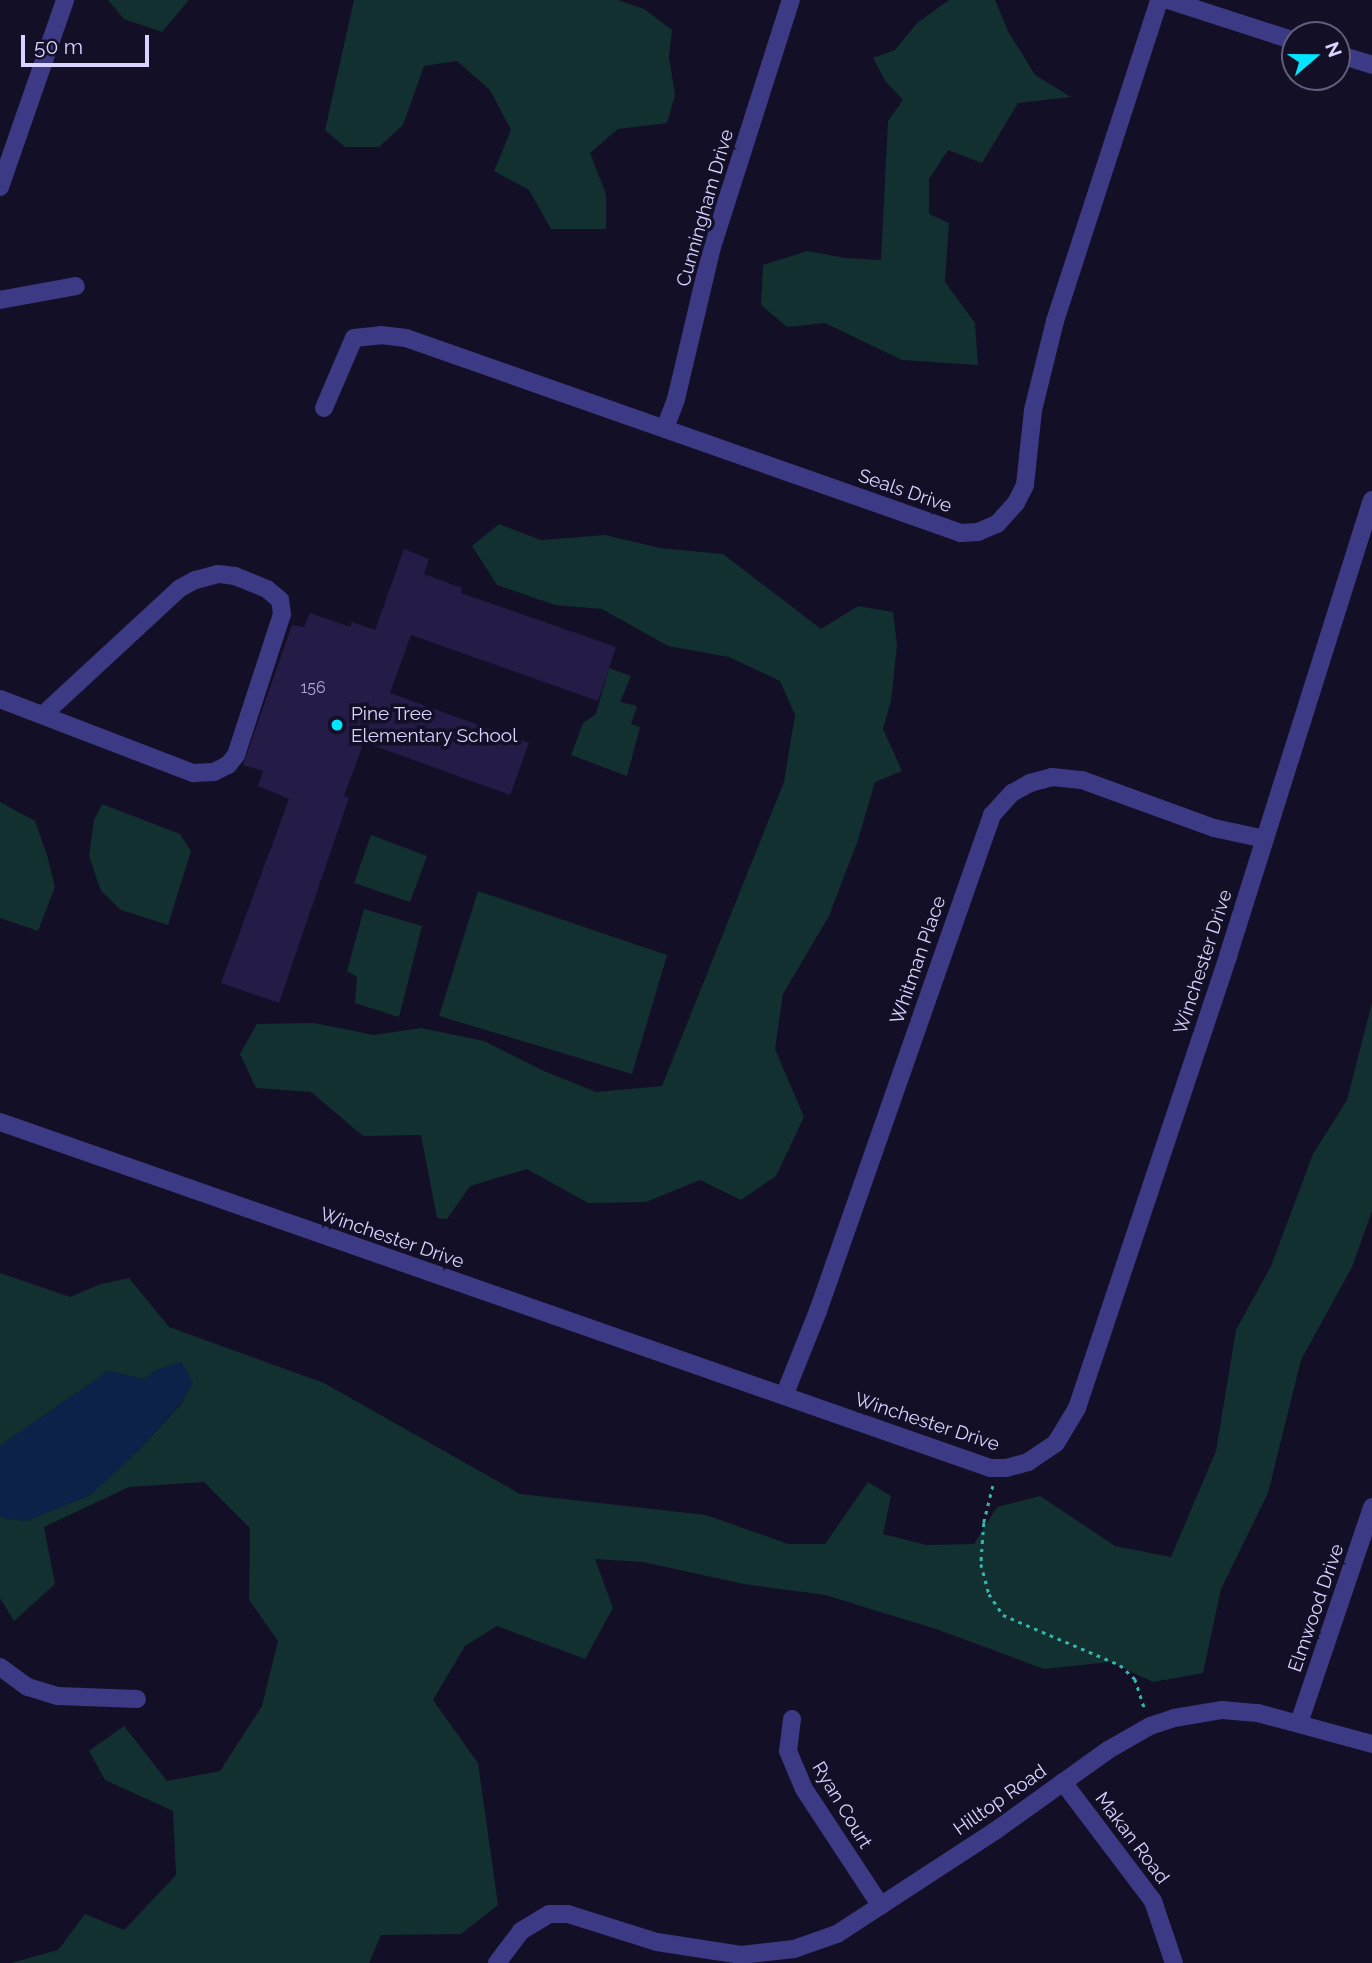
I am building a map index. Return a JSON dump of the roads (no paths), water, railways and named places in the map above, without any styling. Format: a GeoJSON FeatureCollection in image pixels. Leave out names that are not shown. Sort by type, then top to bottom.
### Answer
{"type":"FeatureCollection","features":[{"type":"Feature","properties":{"kind":"street"},"geometry":{"type":"LineString","coordinates":[[0,187],[65,0]]}},
{"type":"Feature","properties":{"kind":"street","name":"Cunningham Drive"},"geometry":{"type":"LineString","coordinates":[[665,428],[676,399],[712,247],[791,0]]}},
{"type":"Feature","properties":{"kind":"street","name":"Seals Drive"},"geometry":{"type":"LineString","coordinates":[[324,408],[354,338],[381,335],[406,338],[961,533],[978,532],[997,524],[1016,503],[1025,485],[1033,410],[1055,321],[1159,0]]}},
{"type":"Feature","properties":{"kind":"street"},"geometry":{"type":"LineString","coordinates":[[1168,0],[1281,36]]}},
{"type":"Feature","properties":{"kind":"street"},"geometry":{"type":"LineString","coordinates":[[1351,58],[1372,65]]}},
{"type":"Feature","properties":{"kind":"street"},"geometry":{"type":"LineString","coordinates":[[0,300],[76,286]]}},
{"type":"Feature","properties":{"kind":"street","name":"Winchester Drive"},"geometry":{"type":"LineString","coordinates":[[0,1122],[990,1468],[1028,1462],[1056,1443],[1077,1408],[1265,839],[1372,500]]}},
{"type":"Feature","properties":{"kind":"street"},"geometry":{"type":"LineString","coordinates":[[0,699],[193,773],[214,772],[228,765],[236,755],[282,614],[280,600],[267,589],[235,576],[218,574],[195,580],[179,589],[43,715]]}},
{"type":"Feature","properties":{"kind":"street","name":"Whitman Place"},"geometry":{"type":"LineString","coordinates":[[784,1396],[818,1311],[992,815],[1012,793],[1030,783],[1052,777],[1072,779],[1214,828],[1265,839]]}},
{"type":"Feature","properties":{"kind":"street","name":"Elmwood Drive"},"geometry":{"type":"LineString","coordinates":[[1299,1723],[1369,1527],[1372,1507]]}},
{"type":"Feature","properties":{"kind":"street"},"geometry":{"type":"LineString","coordinates":[[0,1667],[28,1687],[58,1696],[137,1699]]}},
{"type":"Feature","properties":{"kind":"street","name":"Hilltop Road"},"geometry":{"type":"LineString","coordinates":[[496,1963],[521,1931],[549,1914],[568,1914],[657,1942],[741,1955],[794,1949],[837,1934],[1108,1750],[1150,1726],[1174,1718],[1222,1710],[1258,1713],[1372,1744]]}},
{"type":"Feature","properties":{"kind":"street","name":"Ryan Court"},"geometry":{"type":"LineString","coordinates":[[792,1719],[788,1751],[804,1789],[881,1906]]}},
{"type":"Feature","properties":{"kind":"street","name":"Makan Road"},"geometry":{"type":"LineString","coordinates":[[1063,1782],[1153,1901],[1174,1963]]}},
{"type":"Feature","properties":{"kind":"water"},"geometry":{"type":"Polygon","coordinates":[[[181,1362],[193,1382],[182,1402],[137,1452],[90,1495],[26,1521],[3,1518],[0,1514],[0,1446],[108,1371],[144,1379],[158,1369],[181,1362]]]}},
{"type":"Feature","properties":{"kind":"place","name":"Pine Tree Elementary School"},"geometry":{"type":"Point","coordinates":[337,725]}}]}
